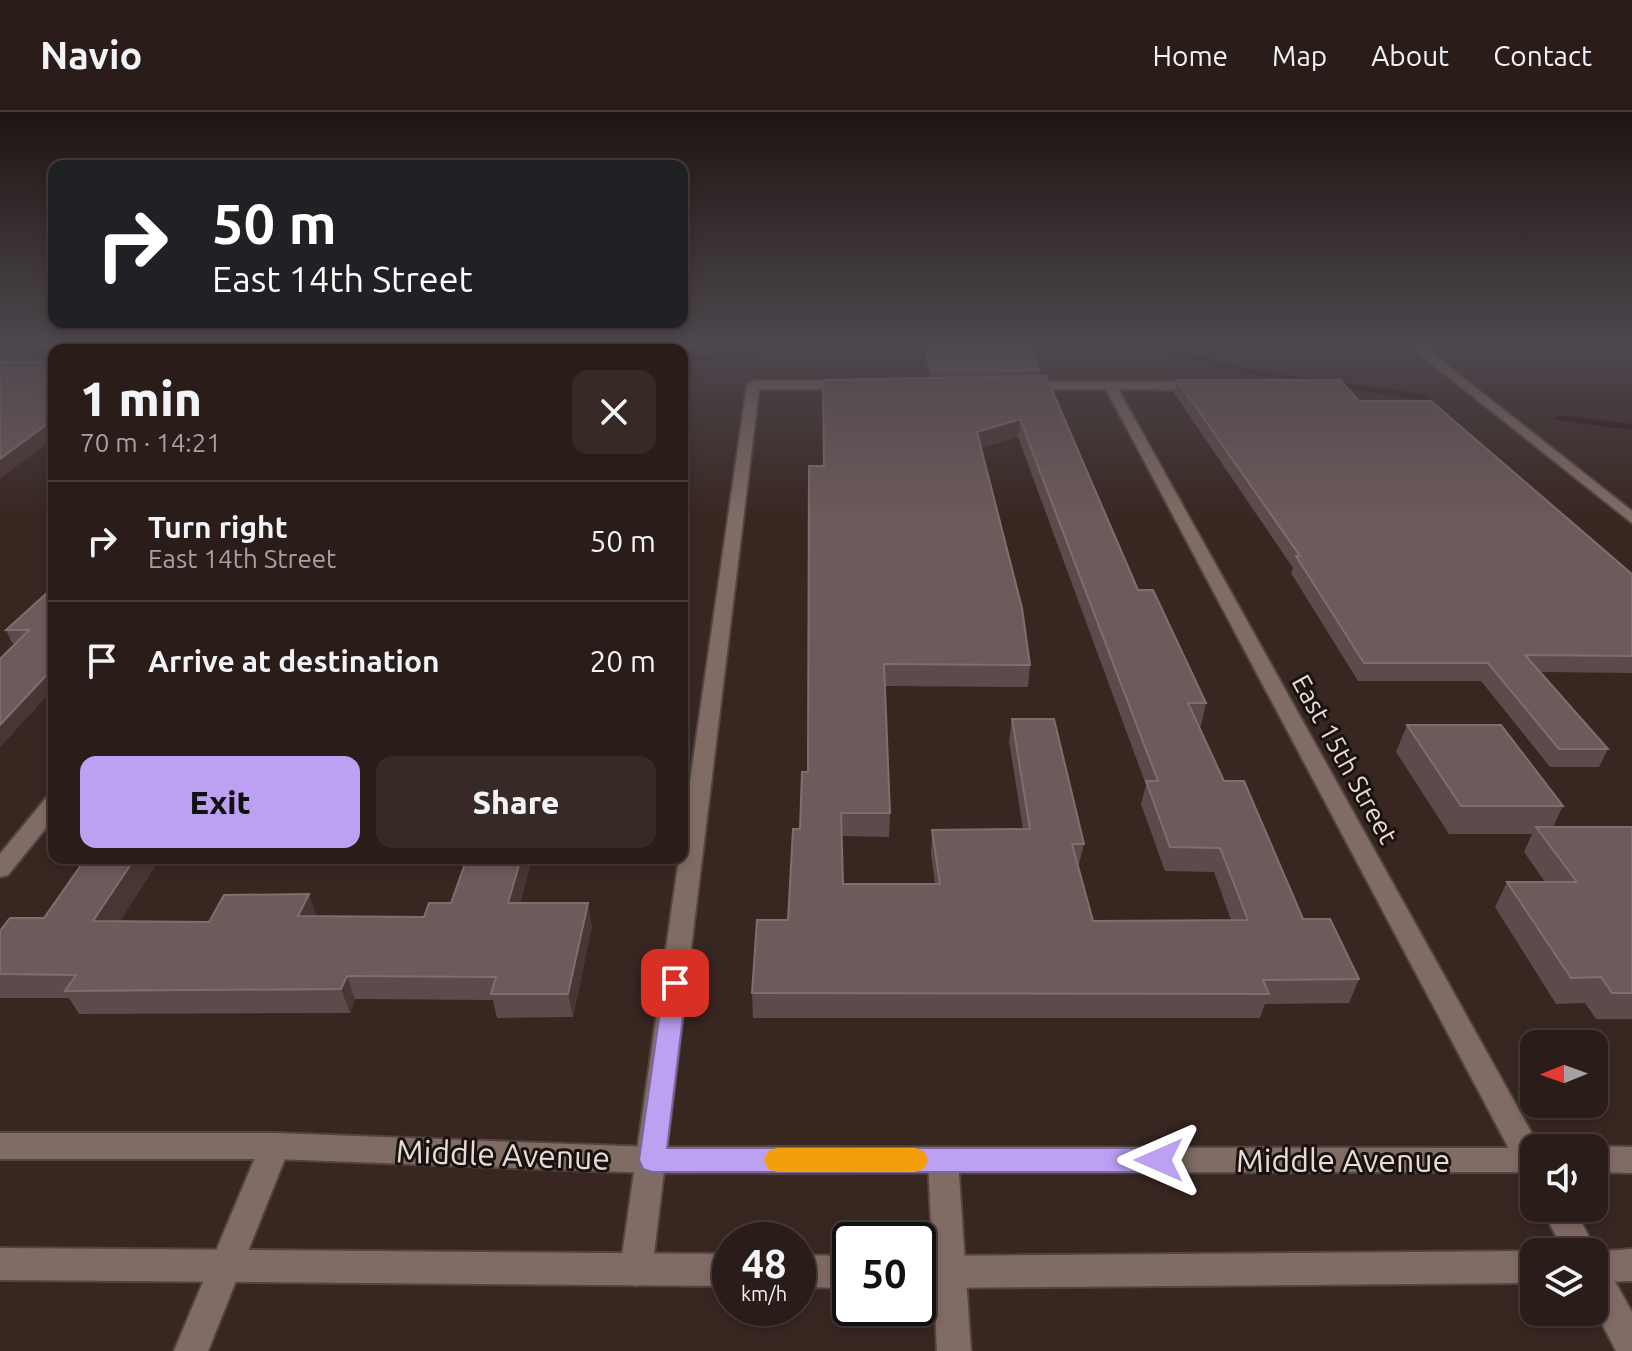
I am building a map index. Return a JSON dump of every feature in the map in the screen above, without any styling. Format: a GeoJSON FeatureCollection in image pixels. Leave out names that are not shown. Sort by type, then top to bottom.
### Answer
{"type":"FeatureCollection","features":[{"type":"Feature","properties":{"kind":"street"},"geometry":{"type":"LineString","coordinates":[[636,1270],[750,405]]}},
{"type":"Feature","properties":{"kind":"street","name":"East 15th Street"},"geometry":{"type":"LineString","coordinates":[[1120,405],[1520,1137]]}},
{"type":"Feature","properties":{"kind":"street"},"geometry":{"type":"LineString","coordinates":[[1489,405],[1632,518]]}},
{"type":"Feature","properties":{"kind":"street"},"geometry":{"type":"LineString","coordinates":[[0,869],[48,810]]}},
{"type":"Feature","properties":{"kind":"street","name":"Middle Avenue"},"geometry":{"type":"LineString","coordinates":[[0,1146],[275,1146],[652,1160],[1520,1161]]}},
{"type":"Feature","properties":{"kind":"street"},"geometry":{"type":"LineString","coordinates":[[191,1351],[275,1146]]}},
{"type":"Feature","properties":{"kind":"street"},"geometry":{"type":"LineString","coordinates":[[1608,1159],[1632,1160]]}},
{"type":"Feature","properties":{"kind":"street"},"geometry":{"type":"LineString","coordinates":[[936,1247],[943,1160]]}},
{"type":"Feature","properties":{"kind":"street"},"geometry":{"type":"LineString","coordinates":[[0,1264],[712,1270]]}},
{"type":"Feature","properties":{"kind":"street"},"geometry":{"type":"LineString","coordinates":[[1608,1266],[1632,1265]]}},
{"type":"Feature","properties":{"kind":"street"},"geometry":{"type":"LineString","coordinates":[[936,1272],[1520,1267]]}},
{"type":"Feature","properties":{"kind":"street"},"geometry":{"type":"LineString","coordinates":[[936,1280],[954,1351]]}},
{"type":"Feature","properties":{"kind":"street"},"geometry":{"type":"LineString","coordinates":[[1608,1301],[1632,1346]]}},
{"type":"Feature","properties":{"kind":"building"},"geometry":{"type":"Polygon","coordinates":[[[0,405],[48,405],[48,423],[0,459],[0,405]]]}},
{"type":"Feature","properties":{"kind":"building"},"geometry":{"type":"Polygon","coordinates":[[[823,405],[1058,405],[1138,590],[1153,590],[1206,703],[1188,703],[1224,781],[1244,781],[1303,919],[1330,919],[1359,979],[1263,980],[1269,994],[752,993],[757,920],[788,920],[793,829],[800,829],[802,772],[808,772],[809,466],[824,466],[823,405]],[[1020,419],[977,432],[1022,608],[1030,665],[884,664],[890,813],[841,813],[843,884],[940,884],[932,830],[1030,829],[1012,719],[1054,719],[1084,844],[1072,844],[1093,921],[1248,920],[1220,848],[1170,847],[1146,781],[1158,781],[1020,419]]]}},
{"type":"Feature","properties":{"kind":"building"},"geometry":{"type":"Polygon","coordinates":[[[1194,405],[1435,405],[1632,574],[1632,656],[1525,655],[1608,749],[1559,749],[1488,663],[1364,663],[1296,556],[1300,556],[1194,405]]]}},
{"type":"Feature","properties":{"kind":"building"},"geometry":{"type":"Polygon","coordinates":[[[48,592],[48,673],[0,725],[0,659],[29,630],[6,630],[48,592]]]}},
{"type":"Feature","properties":{"kind":"building"},"geometry":{"type":"Polygon","coordinates":[[[1407,725],[1501,725],[1563,806],[1461,806],[1407,725]]]}},
{"type":"Feature","properties":{"kind":"building"},"geometry":{"type":"Polygon","coordinates":[[[1536,827],[1632,827],[1632,993],[1612,993],[1601,977],[1571,978],[1507,882],[1577,882],[1536,827]]]}},
{"type":"Feature","properties":{"kind":"building"},"geometry":{"type":"Polygon","coordinates":[[[82,864],[131,864],[93,921],[209,922],[224,895],[309,894],[298,916],[424,917],[429,903],[451,903],[465,864],[519,864],[508,903],[588,903],[568,994],[491,994],[496,977],[347,976],[341,989],[65,991],[76,975],[0,974],[0,931],[10,918],[44,918],[82,864]]]}},
{"type":"Feature","properties":{"kind":"waterway"},"geometry":{"type":"LineString","coordinates":[[1558,418],[1632,427]]}},
{"type":"Feature","properties":{"kind":"slow traffic"},"geometry":{"type":"LineString","coordinates":[[777,1160],[915,1160]]}},
{"type":"Feature","properties":{"kind":"route"},"geometry":{"type":"LineString","coordinates":[[675,983],[652,1160],[1159,1160]]}}]}
